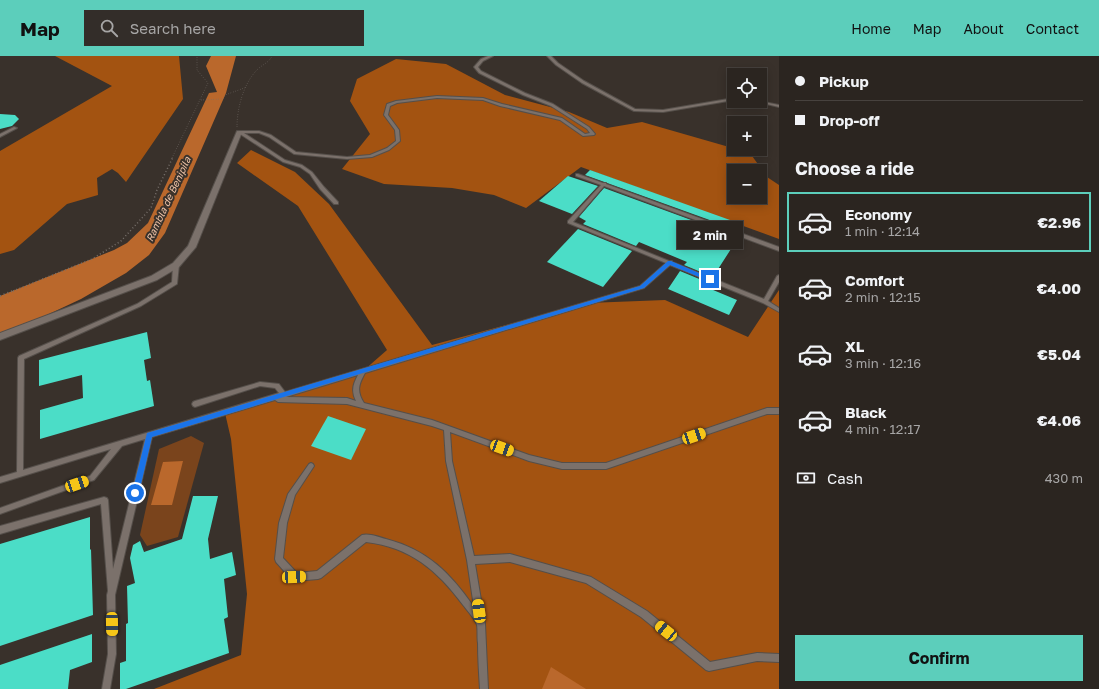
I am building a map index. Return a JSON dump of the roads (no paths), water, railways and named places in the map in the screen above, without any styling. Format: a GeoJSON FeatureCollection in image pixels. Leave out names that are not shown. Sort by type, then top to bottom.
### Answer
{"type":"FeatureCollection","features":[{"type":"Feature","properties":{"kind":"street"},"geometry":{"type":"LineString","coordinates":[[0,337],[154,278],[176,265],[192,247],[239,132]]}},
{"type":"Feature","properties":{"kind":"lane"},"geometry":{"type":"LineString","coordinates":[[239,132],[259,132],[270,136],[295,153],[347,158],[371,156],[388,149],[398,142],[397,130],[386,115],[388,105],[396,102],[437,97],[484,99],[502,105],[561,119],[584,135],[593,134],[588,128],[552,105],[524,94],[480,72],[476,67],[482,60],[491,56]]}},
{"type":"Feature","properties":{"kind":"lane"},"geometry":{"type":"LineString","coordinates":[[549,56],[557,64],[583,82],[634,110],[663,112],[727,100]]}},
{"type":"Feature","properties":{"kind":"lane"},"geometry":{"type":"LineString","coordinates":[[767,103],[779,106]]}},
{"type":"Feature","properties":{"kind":"lane"},"geometry":{"type":"LineString","coordinates":[[0,136],[15,128]]}},
{"type":"Feature","properties":{"kind":"lane"},"geometry":{"type":"LineString","coordinates":[[239,132],[284,160],[302,166],[311,173],[336,203]]}},
{"type":"Feature","properties":{"kind":"lane"},"geometry":{"type":"LineString","coordinates":[[577,175],[779,249]]}},
{"type":"Feature","properties":{"kind":"lane"},"geometry":{"type":"LineString","coordinates":[[604,184],[570,222],[670,262],[765,302],[779,310]]}},
{"type":"Feature","properties":{"kind":"lane"},"geometry":{"type":"LineString","coordinates":[[0,480],[642,287],[670,262]]}},
{"type":"Feature","properties":{"kind":"lane"},"geometry":{"type":"LineString","coordinates":[[20,474],[21,358],[145,302],[176,283],[176,265]]}},
{"type":"Feature","properties":{"kind":"lane"},"geometry":{"type":"LineString","coordinates":[[765,302],[779,277]]}},
{"type":"Feature","properties":{"kind":"lane"},"geometry":{"type":"LineString","coordinates":[[362,371],[356,385],[356,396],[362,405]]}},
{"type":"Feature","properties":{"kind":"lane"},"geometry":{"type":"LineString","coordinates":[[195,404],[260,384],[277,386],[284,395]]}},
{"type":"Feature","properties":{"kind":"lane"},"geometry":{"type":"LineString","coordinates":[[272,398],[347,401],[448,429],[529,458],[562,466],[606,466],[767,411],[779,411]]}},
{"type":"Feature","properties":{"kind":"lane"},"geometry":{"type":"LineString","coordinates":[[448,429],[449,461],[472,560],[481,624],[484,689]]}},
{"type":"Feature","properties":{"kind":"lane"},"geometry":{"type":"LineString","coordinates":[[111,595],[149,435]]}},
{"type":"Feature","properties":{"kind":"lane"},"geometry":{"type":"LineString","coordinates":[[0,510],[92,478],[119,445]]}},
{"type":"Feature","properties":{"kind":"lane"},"geometry":{"type":"LineString","coordinates":[[310,466],[292,494],[283,523],[279,559],[294,577],[318,575],[365,538],[379,539],[429,562],[466,601],[481,624]]}},
{"type":"Feature","properties":{"kind":"lane"},"geometry":{"type":"LineString","coordinates":[[0,530],[104,500],[111,595],[112,654],[106,689]]}},
{"type":"Feature","properties":{"kind":"lane"},"geometry":{"type":"LineString","coordinates":[[472,560],[510,558],[588,580],[644,614],[709,666],[758,658],[779,658]]}},
{"type":"Feature","properties":{"kind":"water","name":"Rambla de Benipila"},"geometry":{"type":"Polygon","coordinates":[[[211,56],[236,56],[226,93],[165,233],[149,255],[126,273],[81,299],[0,337],[0,296],[114,250],[127,243],[148,223],[209,93],[217,92],[206,66],[211,56]]]}},
{"type":"Feature","properties":{"kind":"water"},"geometry":{"type":"Polygon","coordinates":[[[183,461],[172,505],[151,505],[163,462],[183,461]]]}},
{"type":"Feature","properties":{"kind":"water"},"geometry":{"type":"Polygon","coordinates":[[[551,667],[586,689],[542,689],[551,667]]]}}]}
